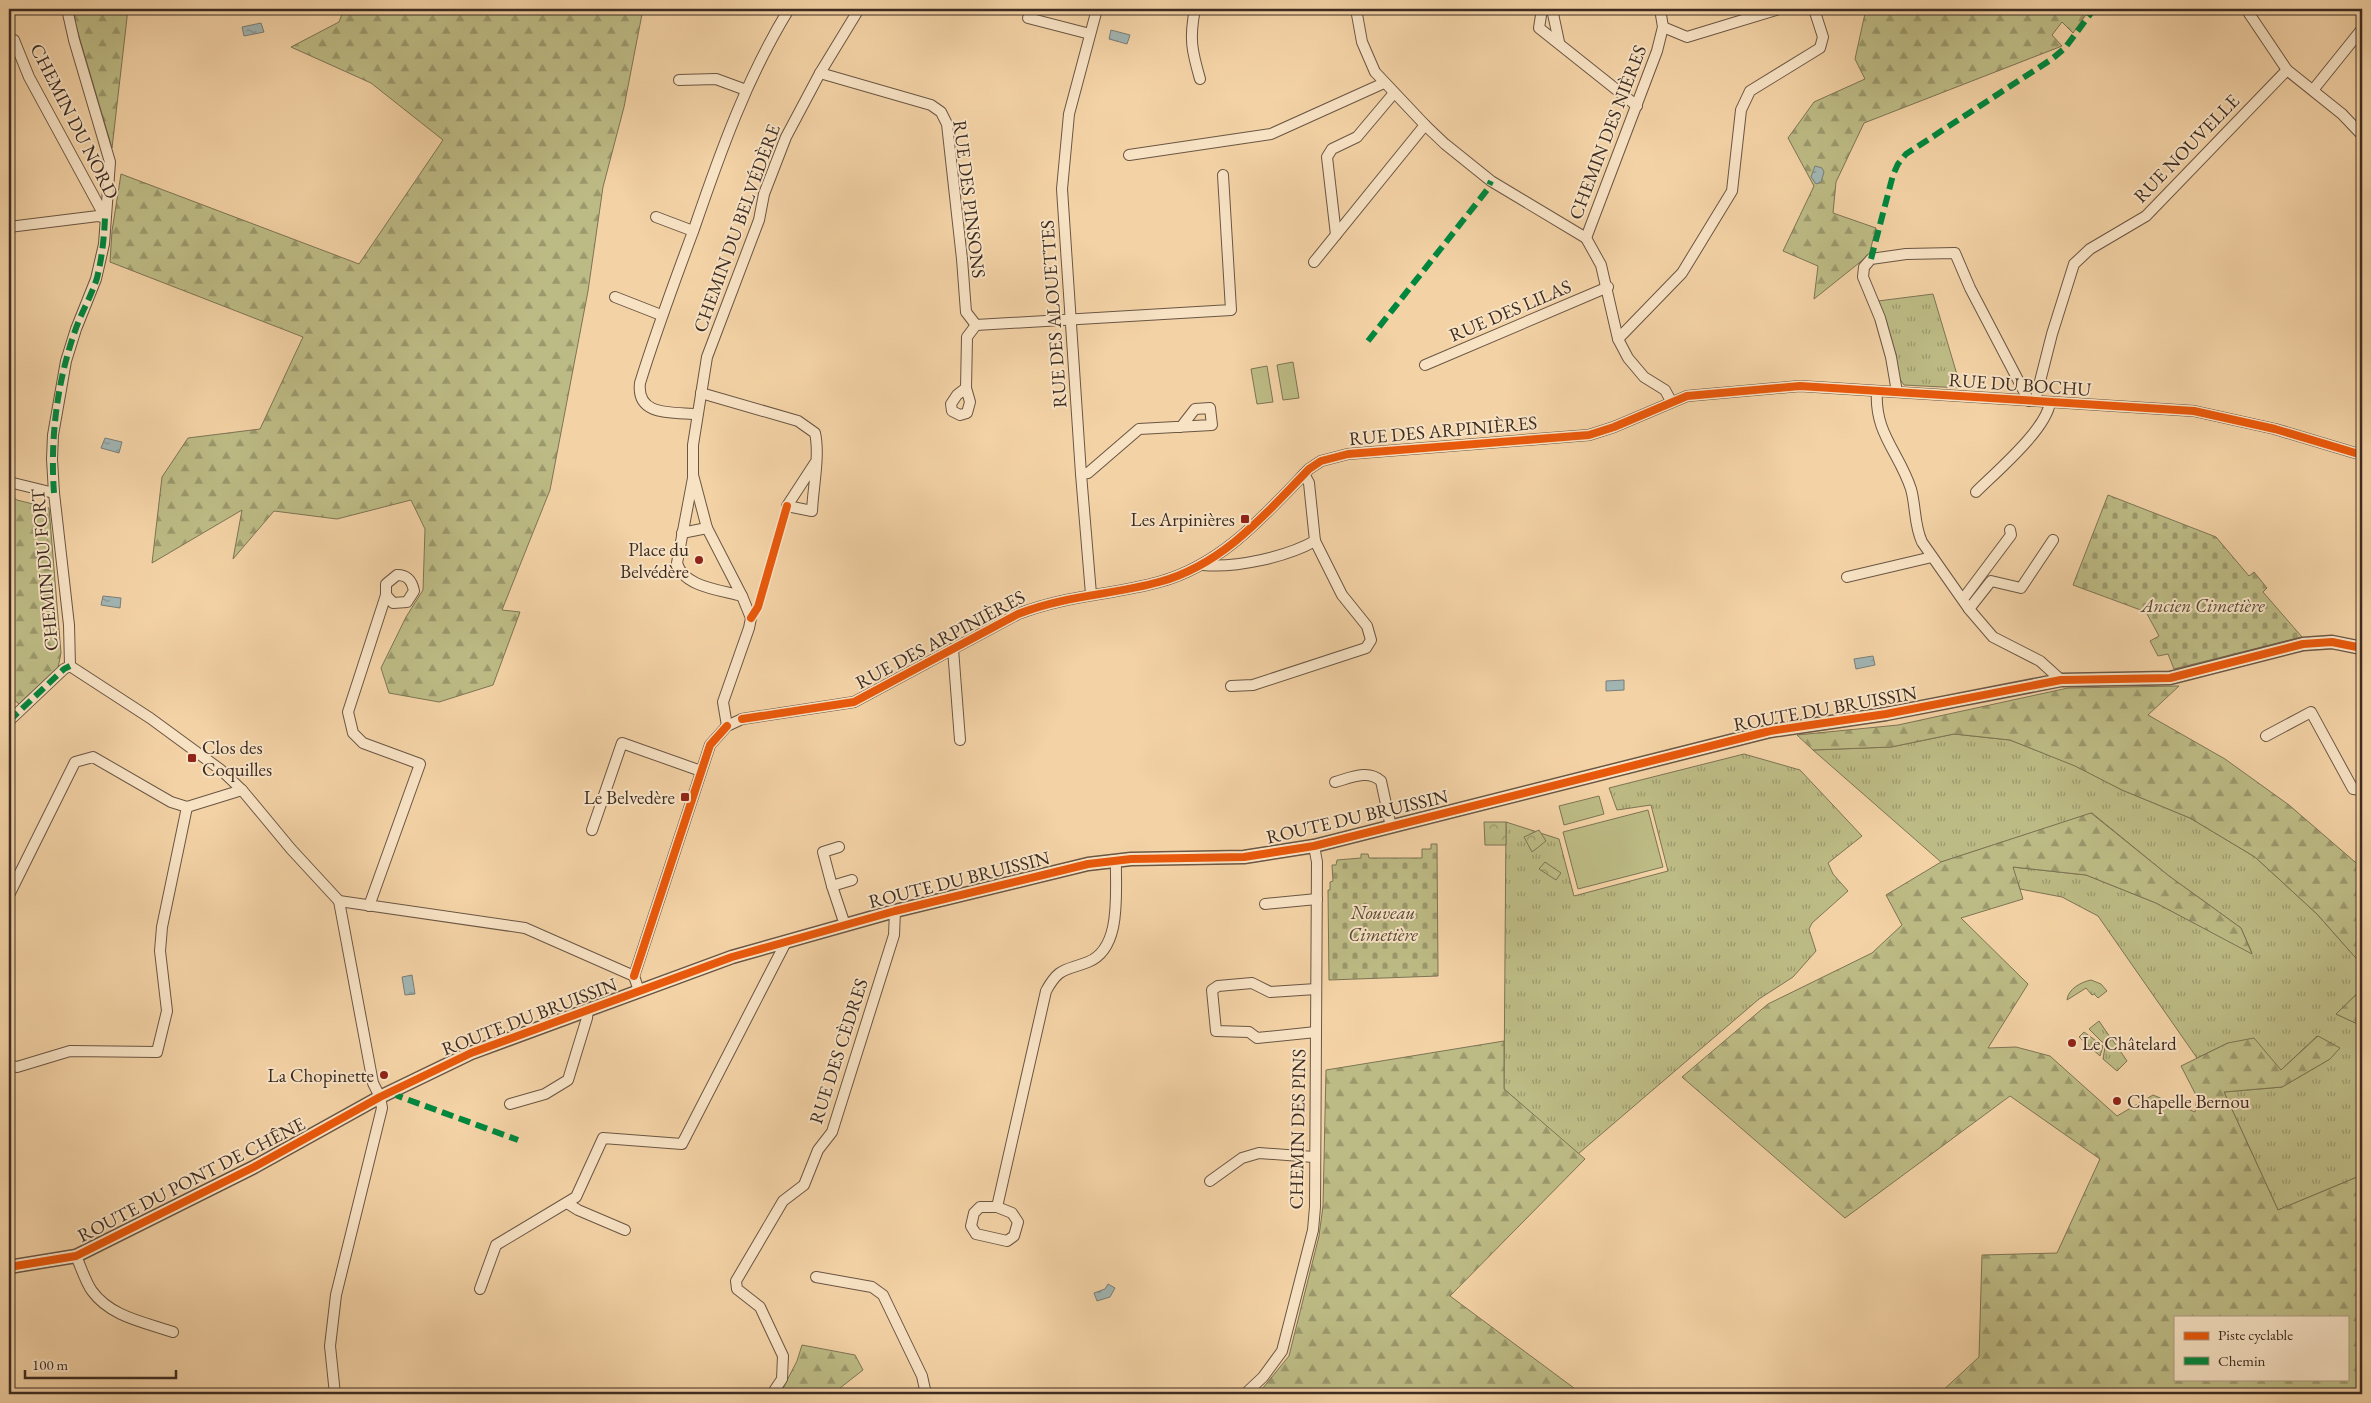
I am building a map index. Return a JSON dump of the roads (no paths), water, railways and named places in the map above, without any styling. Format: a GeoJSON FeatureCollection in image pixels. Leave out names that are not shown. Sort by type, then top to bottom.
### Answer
{"type":"FeatureCollection","features":[{"type":"Feature","properties":{"kind":"street","name":"CHEMIN DU FORT"},"geometry":{"type":"LineString","coordinates":[[67,9],[74,40],[110,162],[104,244],[96,279],[76,329],[66,361],[53,435],[54,493],[69,625],[70,666],[150,718],[221,770],[242,790],[291,849],[339,900]]}},
{"type":"Feature","properties":{"kind":"street"},"geometry":{"type":"LineString","coordinates":[[697,414],[652,410],[643,403],[638,393],[640,383],[661,315],[746,90],[766,47],[789,9]]}},
{"type":"Feature","properties":{"kind":"street","name":"CHEMIN DU BELVÉDÈRE"},"geometry":{"type":"LineString","coordinates":[[742,596],[684,577],[677,563],[693,475],[693,446],[707,357],[759,220],[764,194],[786,137],[820,74],[859,9]]}},
{"type":"Feature","properties":{"kind":"street","name":"RUE DES ALOUETTES"},"geometry":{"type":"LineString","coordinates":[[1091,594],[1062,189],[1069,114],[1097,9]]}},
{"type":"Feature","properties":{"kind":"street"},"geometry":{"type":"LineString","coordinates":[[1195,9],[1190,45],[1200,80]]}},
{"type":"Feature","properties":{"kind":"street"},"geometry":{"type":"LineString","coordinates":[[1356,9],[1362,42],[1375,72],[1425,125],[1445,144],[1492,181],[1586,238],[1601,265],[1608,287],[1618,338],[1628,358],[1644,377],[1665,390],[1671,401]]}},
{"type":"Feature","properties":{"kind":"street"},"geometry":{"type":"LineString","coordinates":[[1542,9],[1540,28],[1637,106]]}},
{"type":"Feature","properties":{"kind":"street"},"geometry":{"type":"LineString","coordinates":[[1552,9],[1559,42]]}},
{"type":"Feature","properties":{"kind":"street","name":"CHEMIN DES NIÈRES"},"geometry":{"type":"LineString","coordinates":[[1586,238],[1657,51],[1663,28],[1660,9]]}},
{"type":"Feature","properties":{"kind":"street"},"geometry":{"type":"LineString","coordinates":[[1663,28],[1687,38],[1779,9]]}},
{"type":"Feature","properties":{"kind":"street"},"geometry":{"type":"LineString","coordinates":[[1618,338],[1682,273],[1732,191],[1741,110],[1750,91],[1820,48],[1823,37],[1814,9]]}},
{"type":"Feature","properties":{"kind":"street"},"geometry":{"type":"LineString","coordinates":[[2246,9],[2287,70],[2342,114],[2362,135]]}},
{"type":"Feature","properties":{"kind":"street"},"geometry":{"type":"LineString","coordinates":[[1028,18],[1090,34]]}},
{"type":"Feature","properties":{"kind":"street"},"geometry":{"type":"LineString","coordinates":[[2313,90],[2362,29]]}},
{"type":"Feature","properties":{"kind":"street","name":"CHEMIN DU NORD"},"geometry":{"type":"LineString","coordinates":[[14,40],[29,77],[105,218]]}},
{"type":"Feature","properties":{"kind":"street","name":"RUE NOUVELLE"},"geometry":{"type":"LineString","coordinates":[[2032,401],[2074,264],[2090,249],[2146,216],[2287,70]]}},
{"type":"Feature","properties":{"kind":"street","name":"RUE DES PINSONS"},"geometry":{"type":"LineString","coordinates":[[820,74],[931,105],[941,112],[947,124],[966,312],[976,325]]}},
{"type":"Feature","properties":{"kind":"street"},"geometry":{"type":"LineString","coordinates":[[679,80],[716,79],[746,90]]}},
{"type":"Feature","properties":{"kind":"street"},"geometry":{"type":"LineString","coordinates":[[1129,155],[1271,134],[1384,83]]}},
{"type":"Feature","properties":{"kind":"street"},"geometry":{"type":"LineString","coordinates":[[1336,235],[1327,157],[1332,149],[1357,137],[1394,93]]}},
{"type":"Feature","properties":{"kind":"street"},"geometry":{"type":"LineString","coordinates":[[1314,262],[1425,125]]}},
{"type":"Feature","properties":{"kind":"street"},"geometry":{"type":"LineString","coordinates":[[966,388],[967,337],[976,325],[1231,310],[1223,176]]}},
{"type":"Feature","properties":{"kind":"street"},"geometry":{"type":"LineString","coordinates":[[9,227],[98,216],[105,218]]}},
{"type":"Feature","properties":{"kind":"street"},"geometry":{"type":"LineString","coordinates":[[656,217],[693,231]]}},
{"type":"Feature","properties":{"kind":"street"},"geometry":{"type":"LineString","coordinates":[[1897,392],[1891,357],[1880,318],[1862,277],[1864,267],[1871,259],[1906,254],[1955,253],[1970,288],[2032,401]]}},
{"type":"Feature","properties":{"kind":"street","name":"RUE DES LILAS"},"geometry":{"type":"LineString","coordinates":[[1425,365],[1608,287]]}},
{"type":"Feature","properties":{"kind":"street"},"geometry":{"type":"LineString","coordinates":[[615,297],[661,315]]}},
{"type":"Feature","properties":{"kind":"street","name":"RUE DU BOCHU"},"geometry":{"type":"LineString","coordinates":[[1671,401],[1687,396],[1800,386],[2194,411],[2266,427],[2362,455]]}},
{"type":"Feature","properties":{"kind":"street"},"geometry":{"type":"LineString","coordinates":[[1877,391],[1878,422],[1910,489],[1916,530],[1932,557],[1969,609],[1993,637],[2040,662],[2061,680]]}},
{"type":"Feature","properties":{"kind":"street"},"geometry":{"type":"LineString","coordinates":[[701,393],[798,421],[810,428],[815,433],[817,440],[815,463]]}},
{"type":"Feature","properties":{"kind":"street","name":"RUE DES ARPINIÈRES"},"geometry":{"type":"LineString","coordinates":[[727,726],[742,719],[854,702],[1018,614],[1039,606],[1091,594],[1158,583],[1203,565],[1224,552],[1304,474],[1321,461],[1348,454],[1589,434],[1614,427],[1671,401]]}},
{"type":"Feature","properties":{"kind":"street"},"geometry":{"type":"LineString","coordinates":[[1976,492],[2022,448],[2049,411],[2050,402]]}},
{"type":"Feature","properties":{"kind":"street"},"geometry":{"type":"LineString","coordinates":[[1081,474],[1088,473],[1139,430],[1181,427]]}},
{"type":"Feature","properties":{"kind":"street"},"geometry":{"type":"LineString","coordinates":[[1231,686],[1253,685],[1366,648],[1371,640],[1367,626],[1342,595],[1316,541],[1309,483],[1304,474]]}},
{"type":"Feature","properties":{"kind":"street","name":"CHEMIN DU BELVÉDÈRE"},"geometry":{"type":"LineString","coordinates":[[693,475],[707,528],[742,596],[751,618],[750,628],[723,702],[727,726]]}},
{"type":"Feature","properties":{"kind":"street"},"geometry":{"type":"LineString","coordinates":[[9,482],[54,493]]}},
{"type":"Feature","properties":{"kind":"street"},"geometry":{"type":"LineString","coordinates":[[682,533],[707,528]]}},
{"type":"Feature","properties":{"kind":"street"},"geometry":{"type":"LineString","coordinates":[[1963,599],[2011,535],[2010,530]]}},
{"type":"Feature","properties":{"kind":"street"},"geometry":{"type":"LineString","coordinates":[[1969,609],[1991,581],[2020,588],[2053,540]]}},
{"type":"Feature","properties":{"kind":"street","name":"RUE DES ARPINIÈRES"},"geometry":{"type":"LineString","coordinates":[[1203,565],[1223,567],[1299,550],[1316,541]]}},
{"type":"Feature","properties":{"kind":"street"},"geometry":{"type":"LineString","coordinates":[[1847,577],[1932,557]]}},
{"type":"Feature","properties":{"kind":"street"},"geometry":{"type":"LineString","coordinates":[[369,906],[420,764],[363,743],[353,733],[348,712],[386,595]]}},
{"type":"Feature","properties":{"kind":"street","name":"ROUTE DU BRUISSIN"},"geometry":{"type":"LineString","coordinates":[[380,1097],[471,1053],[732,957],[895,911],[1066,868],[1116,860],[1244,857],[1314,846],[1770,731],[1886,714],[2061,680],[2170,678],[2303,644],[2332,642],[2362,648]]}},
{"type":"Feature","properties":{"kind":"street"},"geometry":{"type":"LineString","coordinates":[[952,649],[960,740]]}},
{"type":"Feature","properties":{"kind":"street"},"geometry":{"type":"LineString","coordinates":[[9,722],[64,669],[70,666]]}},
{"type":"Feature","properties":{"kind":"street"},"geometry":{"type":"LineString","coordinates":[[2266,736],[2311,712],[2354,789],[2362,790]]}},
{"type":"Feature","properties":{"kind":"street"},"geometry":{"type":"LineString","coordinates":[[639,991],[634,976],[701,771],[710,745],[727,726]]}},
{"type":"Feature","properties":{"kind":"street"},"geometry":{"type":"LineString","coordinates":[[592,830],[622,743],[701,771]]}},
{"type":"Feature","properties":{"kind":"street"},"geometry":{"type":"LineString","coordinates":[[9,895],[75,762],[93,756],[171,802],[187,807],[242,790]]}},
{"type":"Feature","properties":{"kind":"street"},"geometry":{"type":"LineString","coordinates":[[1335,782],[1368,774],[1376,776],[1381,782],[1391,827]]}},
{"type":"Feature","properties":{"kind":"street"},"geometry":{"type":"LineString","coordinates":[[9,1065],[17,1067],[70,1050],[157,1052],[167,1011],[160,951],[162,927],[187,807]]}},
{"type":"Feature","properties":{"kind":"street","name":"CHEMIN DES PINS"},"geometry":{"type":"LineString","coordinates":[[1245,1394],[1263,1377],[1282,1351],[1313,1230],[1315,1206],[1317,899],[1317,862],[1314,846]]}},
{"type":"Feature","properties":{"kind":"street"},"geometry":{"type":"LineString","coordinates":[[839,847],[823,852],[845,925]]}},
{"type":"Feature","properties":{"kind":"street"},"geometry":{"type":"LineString","coordinates":[[997,1207],[1046,991],[1053,977],[1064,969],[1091,961],[1106,948],[1113,935],[1116,860]]}},
{"type":"Feature","properties":{"kind":"street"},"geometry":{"type":"LineString","coordinates":[[832,886],[852,880]]}},
{"type":"Feature","properties":{"kind":"street"},"geometry":{"type":"LineString","coordinates":[[1265,904],[1317,899]]}},
{"type":"Feature","properties":{"kind":"street"},"geometry":{"type":"LineString","coordinates":[[334,1394],[330,1346],[336,1295],[382,1108],[380,1097],[373,1083],[339,900],[525,928],[634,976]]}},
{"type":"Feature","properties":{"kind":"street","name":"RUE DES CÈDRES"},"geometry":{"type":"LineString","coordinates":[[772,1394],[782,1379],[783,1356],[760,1307],[738,1289],[736,1281],[783,1201],[804,1185],[818,1150],[832,1132],[894,935],[895,911]]}},
{"type":"Feature","properties":{"kind":"street"},"geometry":{"type":"LineString","coordinates":[[480,1289],[496,1245],[576,1197],[602,1138],[682,1144],[786,942]]}},
{"type":"Feature","properties":{"kind":"street"},"geometry":{"type":"LineString","coordinates":[[1316,989],[1270,992],[1252,983],[1218,986],[1212,990],[1216,1031],[1249,1032],[1257,1038],[1316,1032]]}},
{"type":"Feature","properties":{"kind":"street","name":"ROUTE DU BRUISSIN"},"geometry":{"type":"LineString","coordinates":[[510,1104],[545,1094],[568,1080],[588,1009]]}},
{"type":"Feature","properties":{"kind":"street","name":"ROUTE DU PONT DE CHÊNE"},"geometry":{"type":"LineString","coordinates":[[9,1267],[76,1256],[254,1167],[380,1097]]}},
{"type":"Feature","properties":{"kind":"street"},"geometry":{"type":"LineString","coordinates":[[1210,1181],[1242,1158],[1259,1153],[1314,1157]]}},
{"type":"Feature","properties":{"kind":"street"},"geometry":{"type":"LineString","coordinates":[[567,1203],[578,1210],[625,1230]]}},
{"type":"Feature","properties":{"kind":"street"},"geometry":{"type":"LineString","coordinates":[[980,1207],[997,1207],[1012,1213],[1018,1222],[1014,1236],[1007,1241],[976,1234],[971,1226],[974,1213],[980,1207]]}},
{"type":"Feature","properties":{"kind":"street"},"geometry":{"type":"LineString","coordinates":[[76,1256],[91,1290],[103,1304],[119,1314],[173,1332]]}},
{"type":"Feature","properties":{"kind":"street"},"geometry":{"type":"LineString","coordinates":[[816,1277],[872,1287],[883,1295],[922,1376],[926,1394]]}},
{"type":"Feature","properties":{"kind":"water"},"geometry":{"type":"Polygon","coordinates":[[[261,23],[264,32],[244,36],[242,27],[261,23]]]}},
{"type":"Feature","properties":{"kind":"water"},"geometry":{"type":"Polygon","coordinates":[[[1111,30],[1130,35],[1127,44],[1109,39],[1111,30]]]}},
{"type":"Feature","properties":{"kind":"water"},"geometry":{"type":"Polygon","coordinates":[[[1815,166],[1822,168],[1824,172],[1821,182],[1816,184],[1811,177],[1815,166]]]}},
{"type":"Feature","properties":{"kind":"water"},"geometry":{"type":"Polygon","coordinates":[[[105,438],[122,442],[119,453],[101,448],[105,438]]]}},
{"type":"Feature","properties":{"kind":"water"},"geometry":{"type":"Polygon","coordinates":[[[103,596],[121,598],[120,608],[101,605],[103,596]]]}},
{"type":"Feature","properties":{"kind":"water"},"geometry":{"type":"Polygon","coordinates":[[[1873,656],[1875,665],[1856,669],[1854,659],[1873,656]]]}},
{"type":"Feature","properties":{"kind":"water"},"geometry":{"type":"Polygon","coordinates":[[[1624,680],[1624,690],[1606,691],[1606,681],[1624,680]]]}},
{"type":"Feature","properties":{"kind":"water"},"geometry":{"type":"Polygon","coordinates":[[[412,975],[415,994],[405,995],[402,977],[412,975]]]}},
{"type":"Feature","properties":{"kind":"water"},"geometry":{"type":"Polygon","coordinates":[[[1108,1284],[1115,1288],[1110,1297],[1097,1301],[1094,1293],[1105,1289],[1108,1284]]]}},
{"type":"Feature","properties":{"kind":"place","name":"Les Arpinières"},"geometry":{"type":"Point","coordinates":[1245,519]}},
{"type":"Feature","properties":{"kind":"place","name":"Place du Belvédère"},"geometry":{"type":"Point","coordinates":[699,560]}},
{"type":"Feature","properties":{"kind":"place","name":"Clos des Coquilles"},"geometry":{"type":"Point","coordinates":[192,758]}},
{"type":"Feature","properties":{"kind":"place","name":"Le Belvedère"},"geometry":{"type":"Point","coordinates":[685,797]}},
{"type":"Feature","properties":{"kind":"place","name":"Le Châtelard"},"geometry":{"type":"Point","coordinates":[2072,1043]}},
{"type":"Feature","properties":{"kind":"place","name":"La Chopinette"},"geometry":{"type":"Point","coordinates":[384,1075]}},
{"type":"Feature","properties":{"kind":"place","name":"Chapelle Bernou"},"geometry":{"type":"Point","coordinates":[2117,1101]}},
{"type":"Feature","properties":{"kind":"park label","name":"Ancien Cimetière"},"geometry":{"type":"Point","coordinates":[2203,605]}},
{"type":"Feature","properties":{"kind":"park label","name":"Nouveau Cimetière"},"geometry":{"type":"Point","coordinates":[1383,923]}}]}
